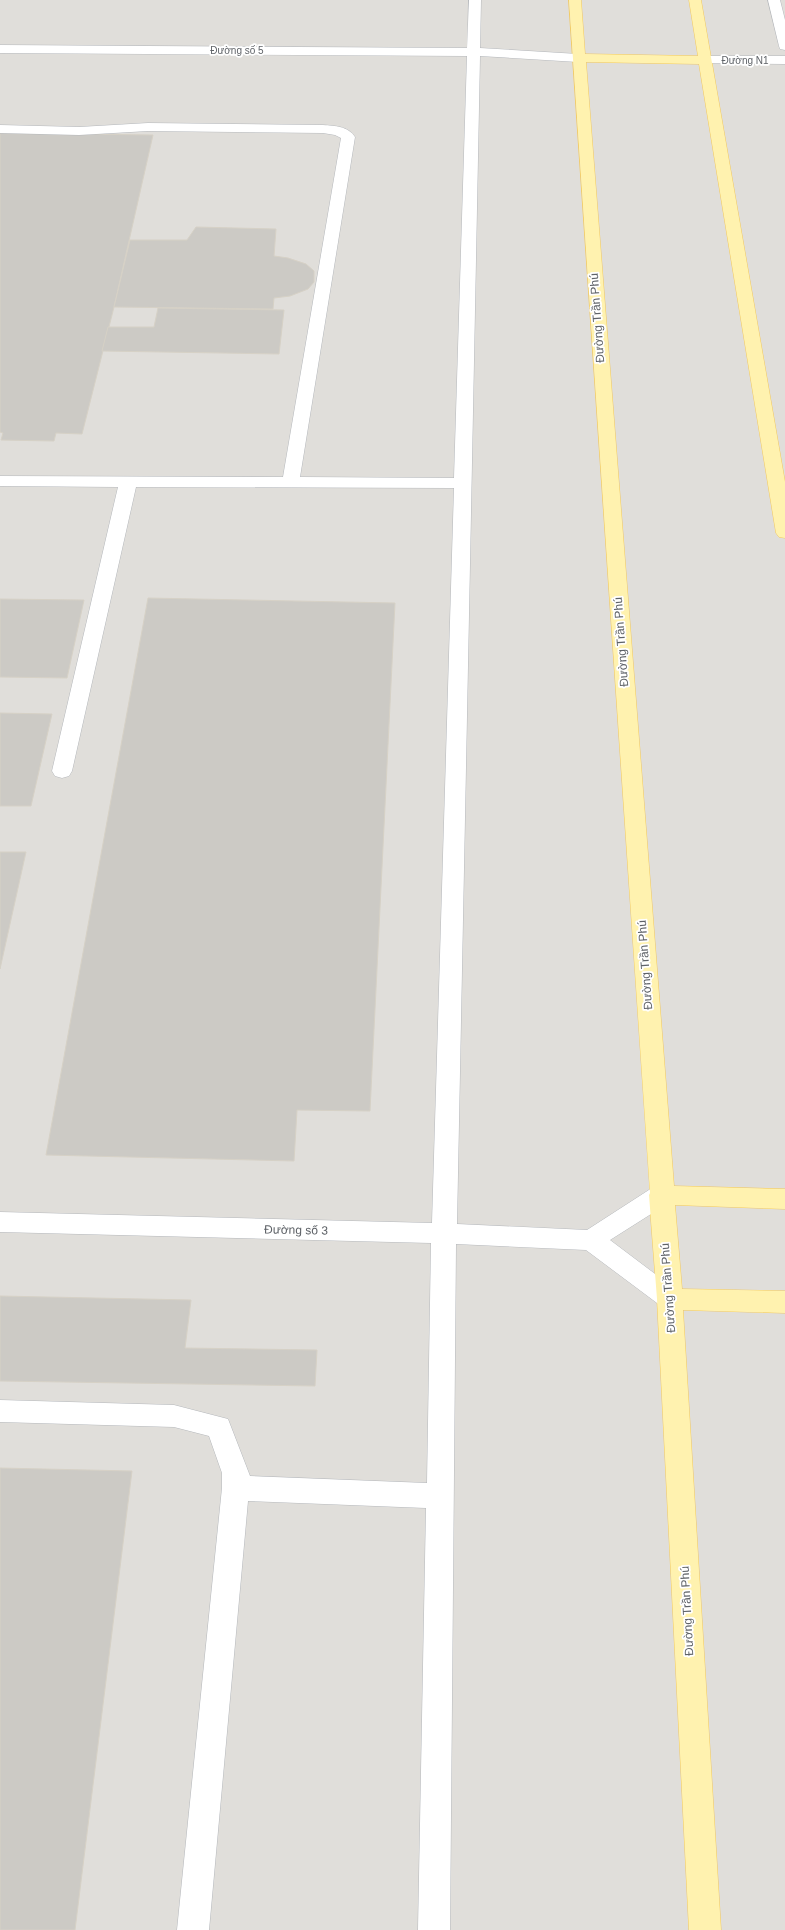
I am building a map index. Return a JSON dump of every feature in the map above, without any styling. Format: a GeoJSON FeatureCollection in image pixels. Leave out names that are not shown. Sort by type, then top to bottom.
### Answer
{"type":"FeatureCollection","features":[{"type":"Feature","properties":{"kind":"main road","name":"Đường Trần Phú"},"geometry":{"type":"LineString","coordinates":[[574,0],[670,1299],[705,1930]]}},
{"type":"Feature","properties":{"kind":"main road"},"geometry":{"type":"LineString","coordinates":[[695,0],[785,533]]}},
{"type":"Feature","properties":{"kind":"main road"},"geometry":{"type":"LineString","coordinates":[[578,58],[704,60]]}},
{"type":"Feature","properties":{"kind":"main road"},"geometry":{"type":"LineString","coordinates":[[662,1195],[785,1199]]}},
{"type":"Feature","properties":{"kind":"main road"},"geometry":{"type":"LineString","coordinates":[[670,1299],[785,1302]]}},
{"type":"Feature","properties":{"kind":"street"},"geometry":{"type":"LineString","coordinates":[[434,1930],[444,1234],[475,52],[475,0]]}},
{"type":"Feature","properties":{"kind":"street"},"geometry":{"type":"LineString","coordinates":[[774,0],[785,46]]}},
{"type":"Feature","properties":{"kind":"street","name":"Đường số 5"},"geometry":{"type":"LineString","coordinates":[[0,48],[475,52],[578,58]]}},
{"type":"Feature","properties":{"kind":"street","name":"Đường N1"},"geometry":{"type":"LineString","coordinates":[[704,60],[785,60]]}},
{"type":"Feature","properties":{"kind":"street"},"geometry":{"type":"LineString","coordinates":[[0,130],[79,131],[148,127],[323,129],[339,131],[348,136],[291,482]]}},
{"type":"Feature","properties":{"kind":"street"},"geometry":{"type":"LineString","coordinates":[[0,481],[463,483]]}},
{"type":"Feature","properties":{"kind":"street"},"geometry":{"type":"LineString","coordinates":[[62,771],[128,482]]}},
{"type":"Feature","properties":{"kind":"street"},"geometry":{"type":"LineString","coordinates":[[662,1195],[591,1240],[670,1299]]}},
{"type":"Feature","properties":{"kind":"street","name":"Đường số 3"},"geometry":{"type":"LineString","coordinates":[[0,1222],[444,1234],[591,1240]]}},
{"type":"Feature","properties":{"kind":"street"},"geometry":{"type":"LineString","coordinates":[[0,1411],[174,1416],[219,1427],[236,1474],[236,1488],[193,1930]]}},
{"type":"Feature","properties":{"kind":"street"},"geometry":{"type":"LineString","coordinates":[[236,1488],[440,1496]]}},
{"type":"Feature","properties":{"kind":"shaded area"},"geometry":{"type":"Polygon","coordinates":[[[0,0],[785,0],[785,1930],[0,1930],[0,0]]]}},
{"type":"Feature","properties":{"kind":"building"},"geometry":{"type":"Polygon","coordinates":[[[0,133],[153,135],[114,307],[82,434],[56,433],[54,441],[1,440],[3,433],[0,432],[0,133]]]}},
{"type":"Feature","properties":{"kind":"building"},"geometry":{"type":"Polygon","coordinates":[[[196,227],[276,229],[274,256],[288,258],[306,264],[314,271],[314,282],[308,289],[290,296],[274,298],[273,309],[114,307],[130,240],[187,240],[196,227]]]}},
{"type":"Feature","properties":{"kind":"building"},"geometry":{"type":"Polygon","coordinates":[[[158,308],[284,310],[279,354],[102,351],[108,327],[154,327],[158,308]]]}},
{"type":"Feature","properties":{"kind":"building"},"geometry":{"type":"Polygon","coordinates":[[[148,598],[395,603],[370,1111],[297,1110],[294,1161],[46,1155],[148,598]]]}},
{"type":"Feature","properties":{"kind":"building"},"geometry":{"type":"Polygon","coordinates":[[[0,599],[84,600],[67,678],[0,677],[0,599]]]}},
{"type":"Feature","properties":{"kind":"building"},"geometry":{"type":"Polygon","coordinates":[[[0,713],[52,714],[31,806],[0,806],[0,713]]]}},
{"type":"Feature","properties":{"kind":"building"},"geometry":{"type":"Polygon","coordinates":[[[0,852],[26,852],[0,969],[0,852]]]}},
{"type":"Feature","properties":{"kind":"building"},"geometry":{"type":"Polygon","coordinates":[[[0,1296],[191,1300],[185,1348],[317,1350],[315,1386],[0,1381],[0,1296]]]}},
{"type":"Feature","properties":{"kind":"building"},"geometry":{"type":"Polygon","coordinates":[[[0,1468],[132,1471],[75,1930],[0,1930],[0,1468]]]}}]}
